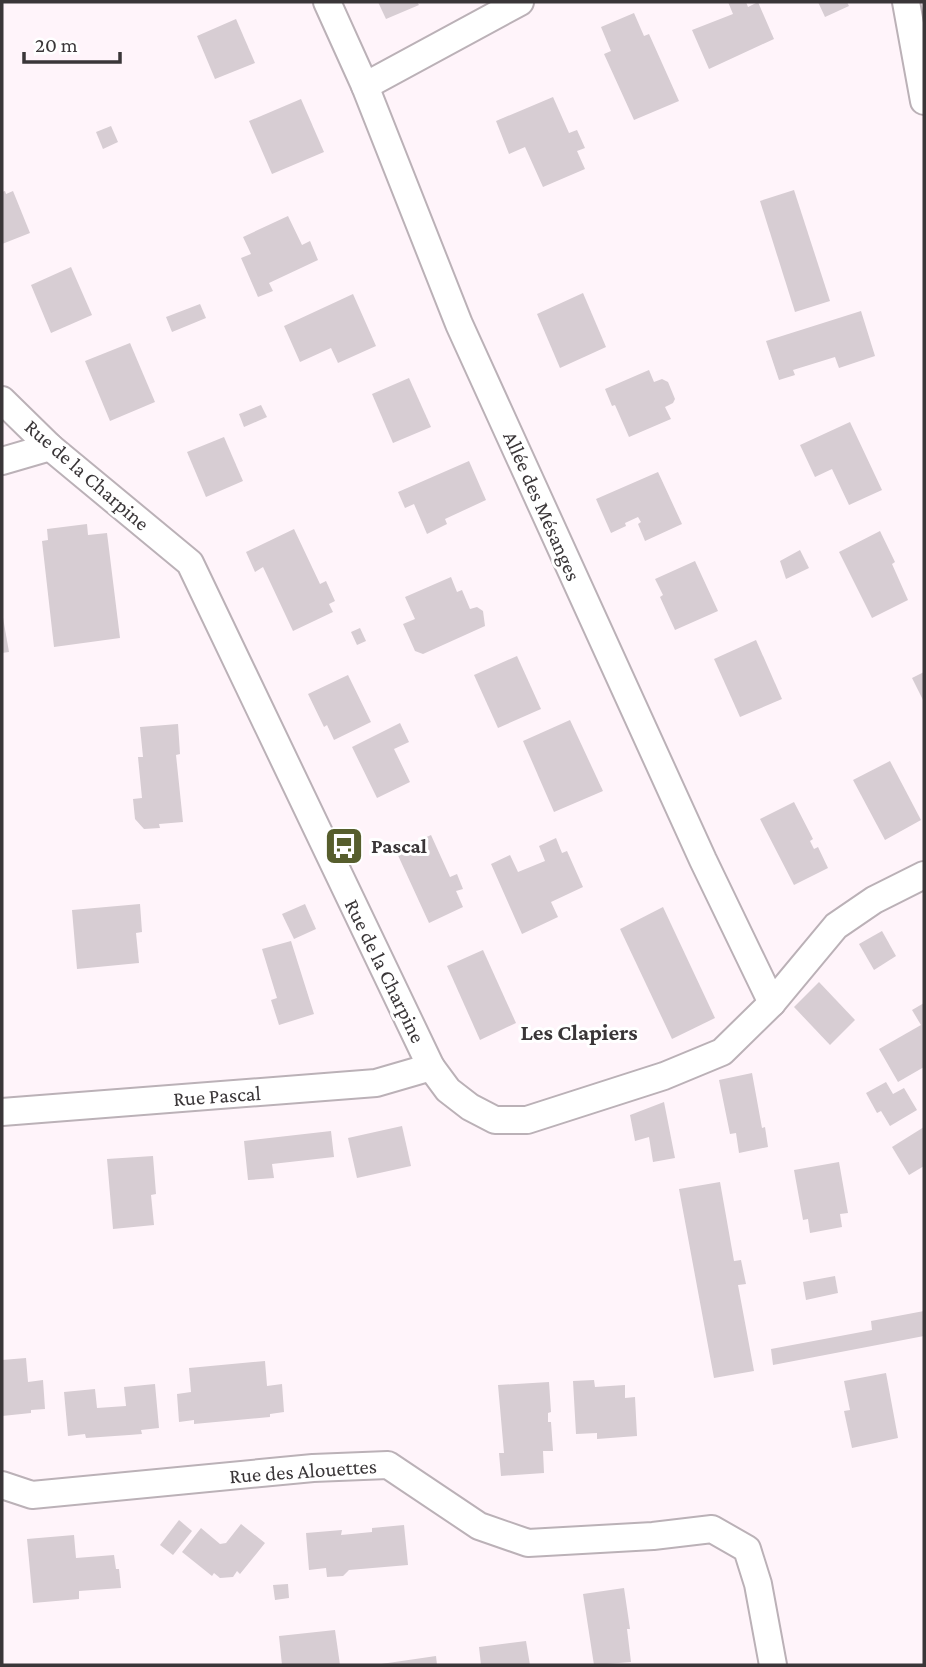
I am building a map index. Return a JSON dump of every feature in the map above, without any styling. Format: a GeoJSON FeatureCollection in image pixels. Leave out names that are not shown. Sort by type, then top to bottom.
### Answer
{"type":"FeatureCollection","features":[{"type":"Feature","properties":{"kind":"street","name":"Allée des Mésanges"},"geometry":{"type":"LineString","coordinates":[[327,2],[365,86],[459,324],[702,860],[772,1003]]}},
{"type":"Feature","properties":{"kind":"street"},"geometry":{"type":"LineString","coordinates":[[365,86],[520,2]]}},
{"type":"Feature","properties":{"kind":"street"},"geometry":{"type":"LineString","coordinates":[[906,2],[924,101]]}},
{"type":"Feature","properties":{"kind":"street","name":"Rue de la Charpine"},"geometry":{"type":"LineString","coordinates":[[2,400],[50,447],[190,563],[431,1067],[448,1090],[495,1120],[527,1120],[664,1076],[722,1052],[772,1003],[836,926],[874,900],[924,874]]}},
{"type":"Feature","properties":{"kind":"street"},"geometry":{"type":"LineString","coordinates":[[2,461],[50,447]]}},
{"type":"Feature","properties":{"kind":"street","name":"Rue Pascal"},"geometry":{"type":"LineString","coordinates":[[2,1112],[376,1083],[431,1067]]}},
{"type":"Feature","properties":{"kind":"street","name":"Rue des Alouettes"},"geometry":{"type":"LineString","coordinates":[[2,1485],[32,1495],[313,1468],[388,1465],[479,1526],[528,1543],[653,1536],[712,1529],[747,1549],[758,1584],[773,1665]]}},
{"type":"Feature","properties":{"kind":"building"},"geometry":{"type":"Polygon","coordinates":[[[378,2],[417,2],[419,5],[386,19],[378,2]]]}},
{"type":"Feature","properties":{"kind":"building"},"geometry":{"type":"Polygon","coordinates":[[[728,2],[746,2],[748,7],[758,2],[774,39],[709,69],[692,30],[733,14],[728,2]]]}},
{"type":"Feature","properties":{"kind":"building"},"geometry":{"type":"Polygon","coordinates":[[[818,2],[847,2],[849,6],[825,17],[818,2]]]}},
{"type":"Feature","properties":{"kind":"building"},"geometry":{"type":"Polygon","coordinates":[[[634,13],[644,36],[649,34],[679,101],[634,120],[604,54],[611,51],[601,27],[634,13]]]}},
{"type":"Feature","properties":{"kind":"building"},"geometry":{"type":"Polygon","coordinates":[[[236,19],[255,63],[215,79],[197,36],[236,19]]]}},
{"type":"Feature","properties":{"kind":"building"},"geometry":{"type":"Polygon","coordinates":[[[553,97],[569,133],[577,130],[585,148],[577,151],[585,169],[543,187],[525,147],[509,154],[496,121],[553,97]]]}},
{"type":"Feature","properties":{"kind":"building"},"geometry":{"type":"Polygon","coordinates":[[[301,99],[324,152],[272,174],[249,121],[301,99]]]}},
{"type":"Feature","properties":{"kind":"building"},"geometry":{"type":"Polygon","coordinates":[[[111,126],[118,142],[103,149],[96,132],[111,126]]]}},
{"type":"Feature","properties":{"kind":"building"},"geometry":{"type":"Polygon","coordinates":[[[794,190],[830,301],[795,312],[760,201],[794,190]]]}},
{"type":"Feature","properties":{"kind":"building"},"geometry":{"type":"Polygon","coordinates":[[[5,191],[6,194],[13,191],[30,233],[2,244],[2,192],[5,191]]]}},
{"type":"Feature","properties":{"kind":"building"},"geometry":{"type":"Polygon","coordinates":[[[288,216],[302,245],[310,241],[318,260],[269,283],[273,291],[258,297],[241,258],[251,254],[243,237],[288,216]]]}},
{"type":"Feature","properties":{"kind":"building"},"geometry":{"type":"Polygon","coordinates":[[[71,267],[92,315],[51,333],[31,285],[71,267]]]}},
{"type":"Feature","properties":{"kind":"building"},"geometry":{"type":"Polygon","coordinates":[[[583,293],[606,347],[560,368],[537,314],[583,293]]]}},
{"type":"Feature","properties":{"kind":"building"},"geometry":{"type":"Polygon","coordinates":[[[353,294],[376,346],[338,363],[331,348],[300,362],[284,326],[353,294]]]}},
{"type":"Feature","properties":{"kind":"building"},"geometry":{"type":"Polygon","coordinates":[[[200,304],[206,318],[172,332],[166,317],[200,304]]]}},
{"type":"Feature","properties":{"kind":"building"},"geometry":{"type":"Polygon","coordinates":[[[861,311],[875,356],[839,368],[835,357],[793,370],[795,375],[779,380],[766,341],[861,311]]]}},
{"type":"Feature","properties":{"kind":"building"},"geometry":{"type":"Polygon","coordinates":[[[130,343],[155,402],[110,421],[85,361],[130,343]]]}},
{"type":"Feature","properties":{"kind":"building"},"geometry":{"type":"Polygon","coordinates":[[[649,370],[654,382],[662,379],[668,382],[675,399],[665,407],[671,419],[629,437],[605,389],[649,370]]]}},
{"type":"Feature","properties":{"kind":"building"},"geometry":{"type":"Polygon","coordinates":[[[409,378],[431,427],[393,443],[372,394],[409,378]]]}},
{"type":"Feature","properties":{"kind":"building"},"geometry":{"type":"Polygon","coordinates":[[[261,405],[267,417],[244,427],[239,414],[261,405]]]}},
{"type":"Feature","properties":{"kind":"building"},"geometry":{"type":"Polygon","coordinates":[[[850,422],[882,490],[849,505],[832,469],[815,477],[800,445],[850,422]]]}},
{"type":"Feature","properties":{"kind":"building"},"geometry":{"type":"Polygon","coordinates":[[[224,437],[243,481],[206,497],[187,452],[224,437]]]}},
{"type":"Feature","properties":{"kind":"building"},"geometry":{"type":"Polygon","coordinates":[[[469,461],[486,500],[445,519],[447,524],[427,534],[414,504],[405,508],[398,492],[469,461]]]}},
{"type":"Feature","properties":{"kind":"building"},"geometry":{"type":"Polygon","coordinates":[[[658,472],[682,524],[645,541],[638,517],[611,533],[596,499],[658,472]]]}},
{"type":"Feature","properties":{"kind":"building"},"geometry":{"type":"Polygon","coordinates":[[[87,524],[88,535],[107,533],[120,638],[54,647],[42,541],[48,540],[47,529],[87,524]]]}},
{"type":"Feature","properties":{"kind":"building"},"geometry":{"type":"Polygon","coordinates":[[[294,529],[320,584],[326,581],[335,601],[329,604],[333,612],[293,631],[263,567],[255,572],[246,552],[294,529]]]}},
{"type":"Feature","properties":{"kind":"building"},"geometry":{"type":"Polygon","coordinates":[[[880,531],[895,562],[892,564],[908,600],[872,618],[839,552],[880,531]]]}},
{"type":"Feature","properties":{"kind":"building"},"geometry":{"type":"Polygon","coordinates":[[[800,550],[809,568],[786,579],[780,561],[800,550]]]}},
{"type":"Feature","properties":{"kind":"building"},"geometry":{"type":"Polygon","coordinates":[[[695,561],[718,611],[675,630],[655,579],[695,561]]]}},
{"type":"Feature","properties":{"kind":"building"},"geometry":{"type":"Polygon","coordinates":[[[451,577],[457,592],[462,590],[470,609],[477,607],[483,611],[485,626],[423,654],[415,651],[403,624],[415,619],[405,597],[451,577]]]}},
{"type":"Feature","properties":{"kind":"building"},"geometry":{"type":"Polygon","coordinates":[[[2,612],[9,652],[2,653],[2,612]]]}},
{"type":"Feature","properties":{"kind":"building"},"geometry":{"type":"Polygon","coordinates":[[[360,628],[366,641],[357,645],[351,632],[360,628]]]}},
{"type":"Feature","properties":{"kind":"building"},"geometry":{"type":"Polygon","coordinates":[[[756,640],[782,699],[740,717],[714,659],[756,640]]]}},
{"type":"Feature","properties":{"kind":"building"},"geometry":{"type":"Polygon","coordinates":[[[517,656],[541,709],[498,728],[474,675],[517,656]]]}},
{"type":"Feature","properties":{"kind":"building"},"geometry":{"type":"Polygon","coordinates":[[[924,672],[924,702],[912,678],[924,672]]]}},
{"type":"Feature","properties":{"kind":"building"},"geometry":{"type":"Polygon","coordinates":[[[348,675],[371,722],[334,740],[327,725],[324,727],[308,694],[348,675]]]}},
{"type":"Feature","properties":{"kind":"building"},"geometry":{"type":"Polygon","coordinates":[[[570,720],[603,791],[554,812],[523,741],[570,720]]]}},
{"type":"Feature","properties":{"kind":"building"},"geometry":{"type":"Polygon","coordinates":[[[400,723],[409,742],[394,749],[410,782],[377,798],[352,747],[400,723]]]}},
{"type":"Feature","properties":{"kind":"building"},"geometry":{"type":"Polygon","coordinates":[[[178,724],[180,754],[176,755],[183,822],[159,824],[160,828],[144,829],[135,819],[133,799],[142,798],[138,757],[143,757],[140,727],[178,724]]]}},
{"type":"Feature","properties":{"kind":"building"},"geometry":{"type":"Polygon","coordinates":[[[890,761],[921,820],[885,840],[853,780],[890,761]]]}},
{"type":"Feature","properties":{"kind":"building"},"geometry":{"type":"Polygon","coordinates":[[[794,802],[813,839],[810,841],[814,849],[818,847],[828,868],[794,885],[760,819],[794,802]]]}},
{"type":"Feature","properties":{"kind":"building"},"geometry":{"type":"Polygon","coordinates":[[[431,835],[450,877],[457,874],[463,889],[456,891],[463,907],[429,923],[396,851],[431,835]]]}},
{"type":"Feature","properties":{"kind":"building"},"geometry":{"type":"Polygon","coordinates":[[[556,838],[562,853],[567,851],[583,887],[551,902],[558,917],[522,934],[491,864],[510,855],[518,872],[545,861],[539,846],[556,838]]]}},
{"type":"Feature","properties":{"kind":"building"},"geometry":{"type":"Polygon","coordinates":[[[140,904],[142,932],[136,933],[139,963],[77,969],[72,910],[140,904]]]}},
{"type":"Feature","properties":{"kind":"building"},"geometry":{"type":"Polygon","coordinates":[[[305,904],[316,929],[294,939],[282,914],[305,904]]]}},
{"type":"Feature","properties":{"kind":"building"},"geometry":{"type":"Polygon","coordinates":[[[663,907],[715,1018],[672,1039],[620,929],[663,907]]]}},
{"type":"Feature","properties":{"kind":"building"},"geometry":{"type":"Polygon","coordinates":[[[882,931],[896,956],[874,970],[859,944],[882,931]]]}},
{"type":"Feature","properties":{"kind":"building"},"geometry":{"type":"Polygon","coordinates":[[[291,941],[314,1014],[279,1025],[271,1000],[277,998],[262,949],[291,941]]]}},
{"type":"Feature","properties":{"kind":"building"},"geometry":{"type":"Polygon","coordinates":[[[483,950],[516,1023],[480,1040],[447,966],[483,950]]]}},
{"type":"Feature","properties":{"kind":"building"},"geometry":{"type":"Polygon","coordinates":[[[819,982],[855,1020],[830,1045],[794,1007],[819,982]]]}},
{"type":"Feature","properties":{"kind":"building"},"geometry":{"type":"Polygon","coordinates":[[[924,1003],[924,1067],[898,1082],[879,1049],[921,1025],[912,1010],[924,1003]]]}},
{"type":"Feature","properties":{"kind":"building"},"geometry":{"type":"Polygon","coordinates":[[[752,1073],[768,1147],[739,1153],[736,1133],[730,1134],[719,1080],[752,1073]]]}},
{"type":"Feature","properties":{"kind":"building"},"geometry":{"type":"Polygon","coordinates":[[[886,1082],[893,1094],[904,1088],[917,1110],[890,1126],[881,1111],[877,1113],[866,1093],[886,1082]]]}},
{"type":"Feature","properties":{"kind":"building"},"geometry":{"type":"Polygon","coordinates":[[[664,1102],[675,1158],[653,1162],[649,1137],[635,1141],[630,1115],[664,1102]]]}},
{"type":"Feature","properties":{"kind":"building"},"geometry":{"type":"Polygon","coordinates":[[[402,1126],[411,1166],[357,1178],[348,1138],[402,1126]]]}},
{"type":"Feature","properties":{"kind":"building"},"geometry":{"type":"Polygon","coordinates":[[[924,1127],[924,1166],[909,1175],[892,1147],[924,1127]]]}},
{"type":"Feature","properties":{"kind":"building"},"geometry":{"type":"Polygon","coordinates":[[[331,1131],[334,1157],[272,1164],[274,1178],[248,1180],[244,1141],[331,1131]]]}},
{"type":"Feature","properties":{"kind":"building"},"geometry":{"type":"Polygon","coordinates":[[[153,1156],[156,1194],[151,1195],[154,1225],[113,1229],[107,1159],[153,1156]]]}},
{"type":"Feature","properties":{"kind":"building"},"geometry":{"type":"Polygon","coordinates":[[[839,1162],[848,1213],[840,1214],[842,1227],[810,1233],[808,1219],[803,1220],[794,1170],[839,1162]]]}},
{"type":"Feature","properties":{"kind":"building"},"geometry":{"type":"Polygon","coordinates":[[[720,1182],[734,1261],[741,1260],[746,1284],[738,1285],[754,1371],[714,1378],[679,1189],[720,1182]]]}},
{"type":"Feature","properties":{"kind":"building"},"geometry":{"type":"Polygon","coordinates":[[[835,1276],[838,1293],[806,1300],[803,1282],[835,1276]]]}},
{"type":"Feature","properties":{"kind":"building"},"geometry":{"type":"Polygon","coordinates":[[[924,1311],[924,1336],[773,1365],[771,1349],[872,1330],[871,1321],[924,1311]]]}},
{"type":"Feature","properties":{"kind":"building"},"geometry":{"type":"Polygon","coordinates":[[[26,1358],[28,1382],[43,1380],[45,1409],[2,1416],[2,1360],[26,1358]]]}},
{"type":"Feature","properties":{"kind":"building"},"geometry":{"type":"Polygon","coordinates":[[[265,1361],[267,1386],[282,1384],[284,1412],[270,1414],[270,1417],[194,1424],[194,1420],[179,1422],[177,1394],[191,1392],[189,1368],[265,1361]]]}},
{"type":"Feature","properties":{"kind":"building"},"geometry":{"type":"Polygon","coordinates":[[[886,1373],[898,1438],[852,1448],[844,1411],[850,1410],[844,1381],[886,1373]]]}},
{"type":"Feature","properties":{"kind":"building"},"geometry":{"type":"Polygon","coordinates":[[[594,1380],[595,1387],[625,1385],[625,1398],[635,1397],[637,1436],[597,1439],[597,1433],[576,1434],[573,1381],[594,1380]]]}},
{"type":"Feature","properties":{"kind":"building"},"geometry":{"type":"Polygon","coordinates":[[[549,1382],[551,1412],[548,1413],[548,1422],[551,1422],[553,1451],[543,1451],[544,1473],[501,1476],[499,1453],[504,1453],[498,1385],[549,1382]]]}},
{"type":"Feature","properties":{"kind":"building"},"geometry":{"type":"Polygon","coordinates":[[[155,1384],[159,1428],[141,1430],[142,1434],[86,1438],[85,1434],[68,1436],[64,1392],[95,1389],[97,1408],[126,1406],[124,1387],[155,1384]]]}},
{"type":"Feature","properties":{"kind":"building"},"geometry":{"type":"Polygon","coordinates":[[[179,1520],[192,1531],[173,1555],[160,1545],[179,1520]]]}},
{"type":"Feature","properties":{"kind":"building"},"geometry":{"type":"Polygon","coordinates":[[[241,1524],[265,1543],[240,1574],[237,1571],[233,1577],[220,1578],[214,1573],[212,1576],[182,1552],[201,1528],[220,1544],[226,1543],[241,1524]]]}},
{"type":"Feature","properties":{"kind":"building"},"geometry":{"type":"Polygon","coordinates":[[[404,1525],[408,1565],[349,1570],[343,1576],[327,1577],[326,1568],[309,1570],[306,1533],[342,1530],[341,1535],[404,1525]]]}},
{"type":"Feature","properties":{"kind":"building"},"geometry":{"type":"Polygon","coordinates":[[[74,1535],[76,1558],[114,1555],[121,1588],[79,1591],[79,1599],[33,1603],[27,1539],[74,1535]]]}},
{"type":"Feature","properties":{"kind":"building"},"geometry":{"type":"Polygon","coordinates":[[[288,1584],[289,1598],[275,1600],[273,1585],[288,1584]]]}},
{"type":"Feature","properties":{"kind":"building"},"geometry":{"type":"Polygon","coordinates":[[[624,1588],[630,1629],[627,1629],[631,1662],[594,1665],[583,1594],[624,1588]]]}},
{"type":"Feature","properties":{"kind":"building"},"geometry":{"type":"Polygon","coordinates":[[[335,1630],[340,1665],[282,1665],[279,1636],[335,1630]]]}},
{"type":"Feature","properties":{"kind":"building"},"geometry":{"type":"Polygon","coordinates":[[[526,1641],[530,1665],[481,1665],[479,1647],[526,1641]]]}},
{"type":"Feature","properties":{"kind":"building"},"geometry":{"type":"Polygon","coordinates":[[[436,1656],[437,1665],[381,1665],[381,1664],[436,1656]]]}},
{"type":"Feature","properties":{"kind":"place","name":"Pascal"},"geometry":{"type":"Point","coordinates":[344,846]}},
{"type":"Feature","properties":{"kind":"district","name":"Les Clapiers"},"geometry":{"type":"Point","coordinates":[579,1032]}}]}
